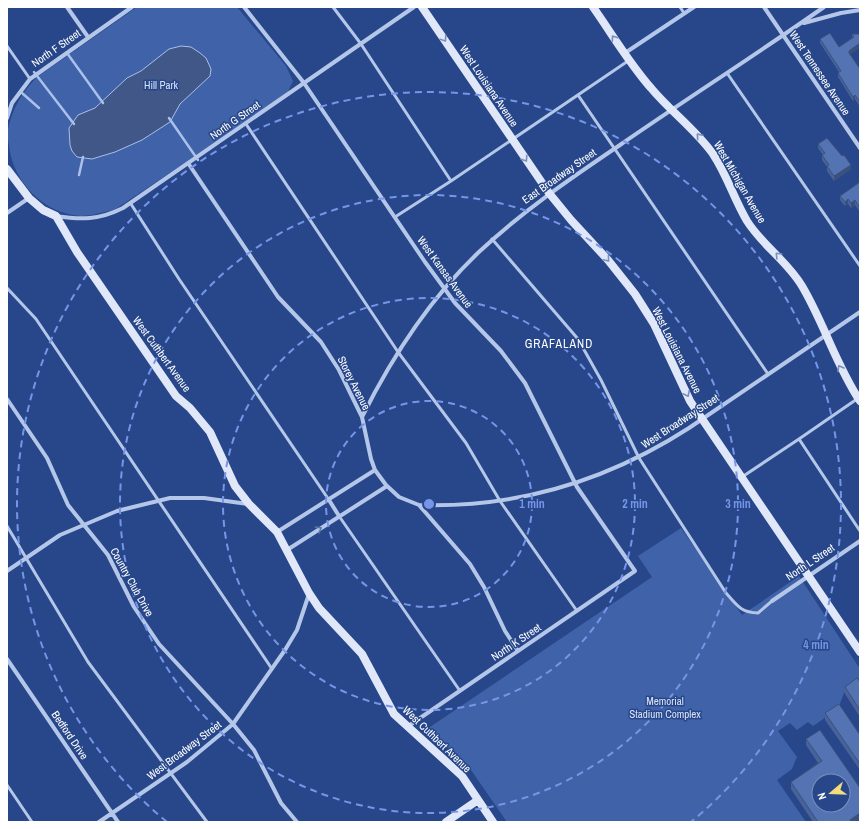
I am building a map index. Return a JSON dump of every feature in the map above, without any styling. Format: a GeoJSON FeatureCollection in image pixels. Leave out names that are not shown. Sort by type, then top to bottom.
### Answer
{"type":"FeatureCollection","features":[{"type":"Feature","properties":{"kind":"street"},"geometry":{"type":"LineString","coordinates":[[67,7],[88,37]]}},
{"type":"Feature","properties":{"kind":"street","name":"North F Street"},"geometry":{"type":"LineString","coordinates":[[7,118],[12,103],[30,79],[132,7]]}},
{"type":"Feature","properties":{"kind":"street","name":"West Kansas Avenue"},"geometry":{"type":"LineString","coordinates":[[244,7],[304,83],[445,289],[463,312],[500,351],[525,383],[575,483],[635,572]]}},
{"type":"Feature","properties":{"kind":"street","name":"North G Street"},"geometry":{"type":"LineString","coordinates":[[56,216],[80,220],[96,218],[116,212],[131,204],[414,7]]}},
{"type":"Feature","properties":{"kind":"street","name":"West Louisiana Avenue"},"geometry":{"type":"LineString","coordinates":[[422,7],[549,193],[570,220],[608,260],[635,294],[654,324],[681,384],[702,419],[860,652]]}},
{"type":"Feature","properties":{"kind":"street","name":"West Michigan Avenue"},"geometry":{"type":"LineString","coordinates":[[593,7],[629,61],[652,89],[698,135],[714,155],[748,222],[785,262],[801,284],[840,368],[859,399]]}},
{"type":"Feature","properties":{"kind":"street"},"geometry":{"type":"LineString","coordinates":[[625,53],[694,7]]}},
{"type":"Feature","properties":{"kind":"street","name":"West Tennessee Avenue"},"geometry":{"type":"LineString","coordinates":[[764,7],[860,148]]}},
{"type":"Feature","properties":{"kind":"street","name":"East Broadway Street"},"geometry":{"type":"LineString","coordinates":[[362,417],[398,352],[419,320],[445,289],[492,239],[549,193],[824,7]]}},
{"type":"Feature","properties":{"kind":"street"},"geometry":{"type":"LineString","coordinates":[[799,25],[831,15],[860,10]]}},
{"type":"Feature","properties":{"kind":"street","name":"Storey Avenue"},"geometry":{"type":"LineString","coordinates":[[188,163],[278,297],[321,342],[339,370],[362,417],[369,452],[375,470],[387,486],[399,497],[419,505],[470,564],[484,587],[505,631],[518,651]]}},
{"type":"Feature","properties":{"kind":"street"},"geometry":{"type":"LineString","coordinates":[[7,169],[29,198],[43,210],[56,216]]}},
{"type":"Feature","properties":{"kind":"street"},"geometry":{"type":"LineString","coordinates":[[7,213],[29,198]]}},
{"type":"Feature","properties":{"kind":"street","name":"West Cuthbert Avenue"},"geometry":{"type":"LineString","coordinates":[[56,216],[77,252],[176,396],[190,408],[210,432],[235,486],[249,504],[277,532],[309,594],[319,608],[362,654],[394,714],[406,727],[462,776],[493,822]]}},
{"type":"Feature","properties":{"kind":"street","name":"West Broadway Street"},"geometry":{"type":"LineString","coordinates":[[419,505],[451,505],[500,501],[537,494],[605,473],[639,458],[666,443],[860,312]]}},
{"type":"Feature","properties":{"kind":"street","name":"Country Club Drive"},"geometry":{"type":"LineString","coordinates":[[7,399],[47,458],[68,505],[108,555],[134,607],[159,644],[233,724],[254,750],[281,803],[297,822]]}},
{"type":"Feature","properties":{"kind":"street"},"geometry":{"type":"LineString","coordinates":[[277,532],[375,470]]}},
{"type":"Feature","properties":{"kind":"street"},"geometry":{"type":"LineString","coordinates":[[286,550],[387,486]]}},
{"type":"Feature","properties":{"kind":"street"},"geometry":{"type":"LineString","coordinates":[[7,571],[60,535],[117,510],[170,498],[204,498],[249,504]]}},
{"type":"Feature","properties":{"kind":"street"},"geometry":{"type":"LineString","coordinates":[[328,500],[339,516]]}},
{"type":"Feature","properties":{"kind":"street","name":"North L Street"},"geometry":{"type":"LineString","coordinates":[[772,601],[860,541]]}},
{"type":"Feature","properties":{"kind":"street","name":"North K Street"},"geometry":{"type":"LineString","coordinates":[[406,727],[635,572]]}},
{"type":"Feature","properties":{"kind":"street","name":"West Broadway Street"},"geometry":{"type":"LineString","coordinates":[[99,822],[171,773],[233,724],[272,669],[297,630],[309,594]]}},
{"type":"Feature","properties":{"kind":"street","name":"Bedford Drive"},"geometry":{"type":"LineString","coordinates":[[7,659],[118,822]]}},
{"type":"Feature","properties":{"kind":"street"},"geometry":{"type":"LineString","coordinates":[[446,822],[478,800]]}},
{"type":"Feature","properties":{"kind":"lane"},"geometry":{"type":"LineString","coordinates":[[333,7],[361,44],[450,181]]}},
{"type":"Feature","properties":{"kind":"lane"},"geometry":{"type":"LineString","coordinates":[[680,7],[684,13]]}},
{"type":"Feature","properties":{"kind":"lane"},"geometry":{"type":"LineString","coordinates":[[7,46],[30,79]]}},
{"type":"Feature","properties":{"kind":"lane"},"geometry":{"type":"LineString","coordinates":[[395,217],[629,61]]}},
{"type":"Feature","properties":{"kind":"lane"},"geometry":{"type":"LineString","coordinates":[[727,73],[860,266]]}},
{"type":"Feature","properties":{"kind":"lane"},"geometry":{"type":"LineString","coordinates":[[578,95],[768,374]]}},
{"type":"Feature","properties":{"kind":"lane"},"geometry":{"type":"LineString","coordinates":[[246,124],[398,352],[466,443],[500,501],[577,611]]}},
{"type":"Feature","properties":{"kind":"lane"},"geometry":{"type":"LineString","coordinates":[[131,204],[179,279],[328,500]]}},
{"type":"Feature","properties":{"kind":"lane"},"geometry":{"type":"LineString","coordinates":[[492,239],[578,339],[601,380],[639,458],[726,593],[742,611],[758,613],[772,601]]}},
{"type":"Feature","properties":{"kind":"lane"},"geometry":{"type":"LineString","coordinates":[[7,288],[36,320],[272,669]]}},
{"type":"Feature","properties":{"kind":"lane"},"geometry":{"type":"LineString","coordinates":[[741,478],[859,399]]}},
{"type":"Feature","properties":{"kind":"lane"},"geometry":{"type":"LineString","coordinates":[[799,439],[860,531]]}},
{"type":"Feature","properties":{"kind":"lane"},"geometry":{"type":"LineString","coordinates":[[339,516],[460,690]]}},
{"type":"Feature","properties":{"kind":"lane"},"geometry":{"type":"LineString","coordinates":[[7,526],[92,667],[207,822]]}},
{"type":"Feature","properties":{"kind":"lane"},"geometry":{"type":"LineString","coordinates":[[7,785],[32,822]]}},
{"type":"Feature","properties":{"kind":"green space","name":"Hill Park"},"geometry":{"type":"Polygon","coordinates":[[[137,7],[237,7],[286,66],[293,81],[286,96],[114,210],[93,215],[81,216],[67,214],[43,202],[32,193],[23,183],[16,171],[11,158],[8,137],[8,129],[12,114],[27,88],[37,77],[137,7]]]}},
{"type":"Feature","properties":{"kind":"green space","name":"Memorial Stadium Complex"},"geometry":{"type":"Polygon","coordinates":[[[681,528],[742,615],[799,576],[860,669],[860,682],[844,693],[838,709],[813,726],[808,722],[797,730],[790,723],[778,731],[797,757],[792,769],[777,780],[806,822],[507,822],[471,770],[427,729],[652,577],[638,556],[681,528]]]}},
{"type":"Feature","properties":{"kind":"shaded area"},"geometry":{"type":"Polygon","coordinates":[[[181,46],[191,47],[206,58],[211,69],[210,76],[180,104],[170,122],[142,140],[115,152],[92,159],[77,157],[72,151],[70,145],[69,128],[78,115],[95,108],[127,78],[141,71],[169,49],[181,46]]]}},
{"type":"Feature","properties":{"kind":"building"},"geometry":{"type":"Polygon","coordinates":[[[830,33],[839,47],[854,37],[852,34],[860,34],[860,43],[849,51],[849,53],[860,69],[860,102],[855,95],[853,97],[838,73],[841,71],[820,39],[830,33]]]}},
{"type":"Feature","properties":{"kind":"building"},"geometry":{"type":"Polygon","coordinates":[[[827,138],[842,156],[844,155],[851,165],[834,176],[822,155],[825,153],[818,144],[827,138]]]}},
{"type":"Feature","properties":{"kind":"building"},"geometry":{"type":"Polygon","coordinates":[[[860,182],[860,208],[855,200],[851,203],[848,199],[845,202],[840,196],[860,182]]]}},
{"type":"Feature","properties":{"kind":"building"},"geometry":{"type":"Polygon","coordinates":[[[857,678],[860,682],[860,710],[845,687],[857,678]]]}},
{"type":"Feature","properties":{"kind":"building"},"geometry":{"type":"Polygon","coordinates":[[[839,704],[860,735],[860,764],[825,713],[839,704]]]}},
{"type":"Feature","properties":{"kind":"building"},"geometry":{"type":"Polygon","coordinates":[[[820,730],[850,773],[811,773],[811,812],[791,782],[822,761],[806,739],[820,730]]]}},
{"type":"Feature","properties":{"kind":"building"},"geometry":{"type":"Polygon","coordinates":[[[851,775],[860,788],[860,813],[850,820],[851,822],[818,822],[812,813],[851,813],[851,775]]]}},
{"type":"Feature","properties":{"kind":"waterway"},"geometry":{"type":"LineString","coordinates":[[67,53],[103,103]]}},
{"type":"Feature","properties":{"kind":"waterway"},"geometry":{"type":"LineString","coordinates":[[34,72],[74,124]]}},
{"type":"Feature","properties":{"kind":"waterway"},"geometry":{"type":"LineString","coordinates":[[22,93],[39,108]]}},
{"type":"Feature","properties":{"kind":"waterway"},"geometry":{"type":"LineString","coordinates":[[169,118],[198,160]]}},
{"type":"Feature","properties":{"kind":"waterway"},"geometry":{"type":"LineString","coordinates":[[79,175],[83,157]]}},
{"type":"Feature","properties":{"kind":"district","name":"GRAFALAND"},"geometry":{"type":"Point","coordinates":[559,344]}}]}
